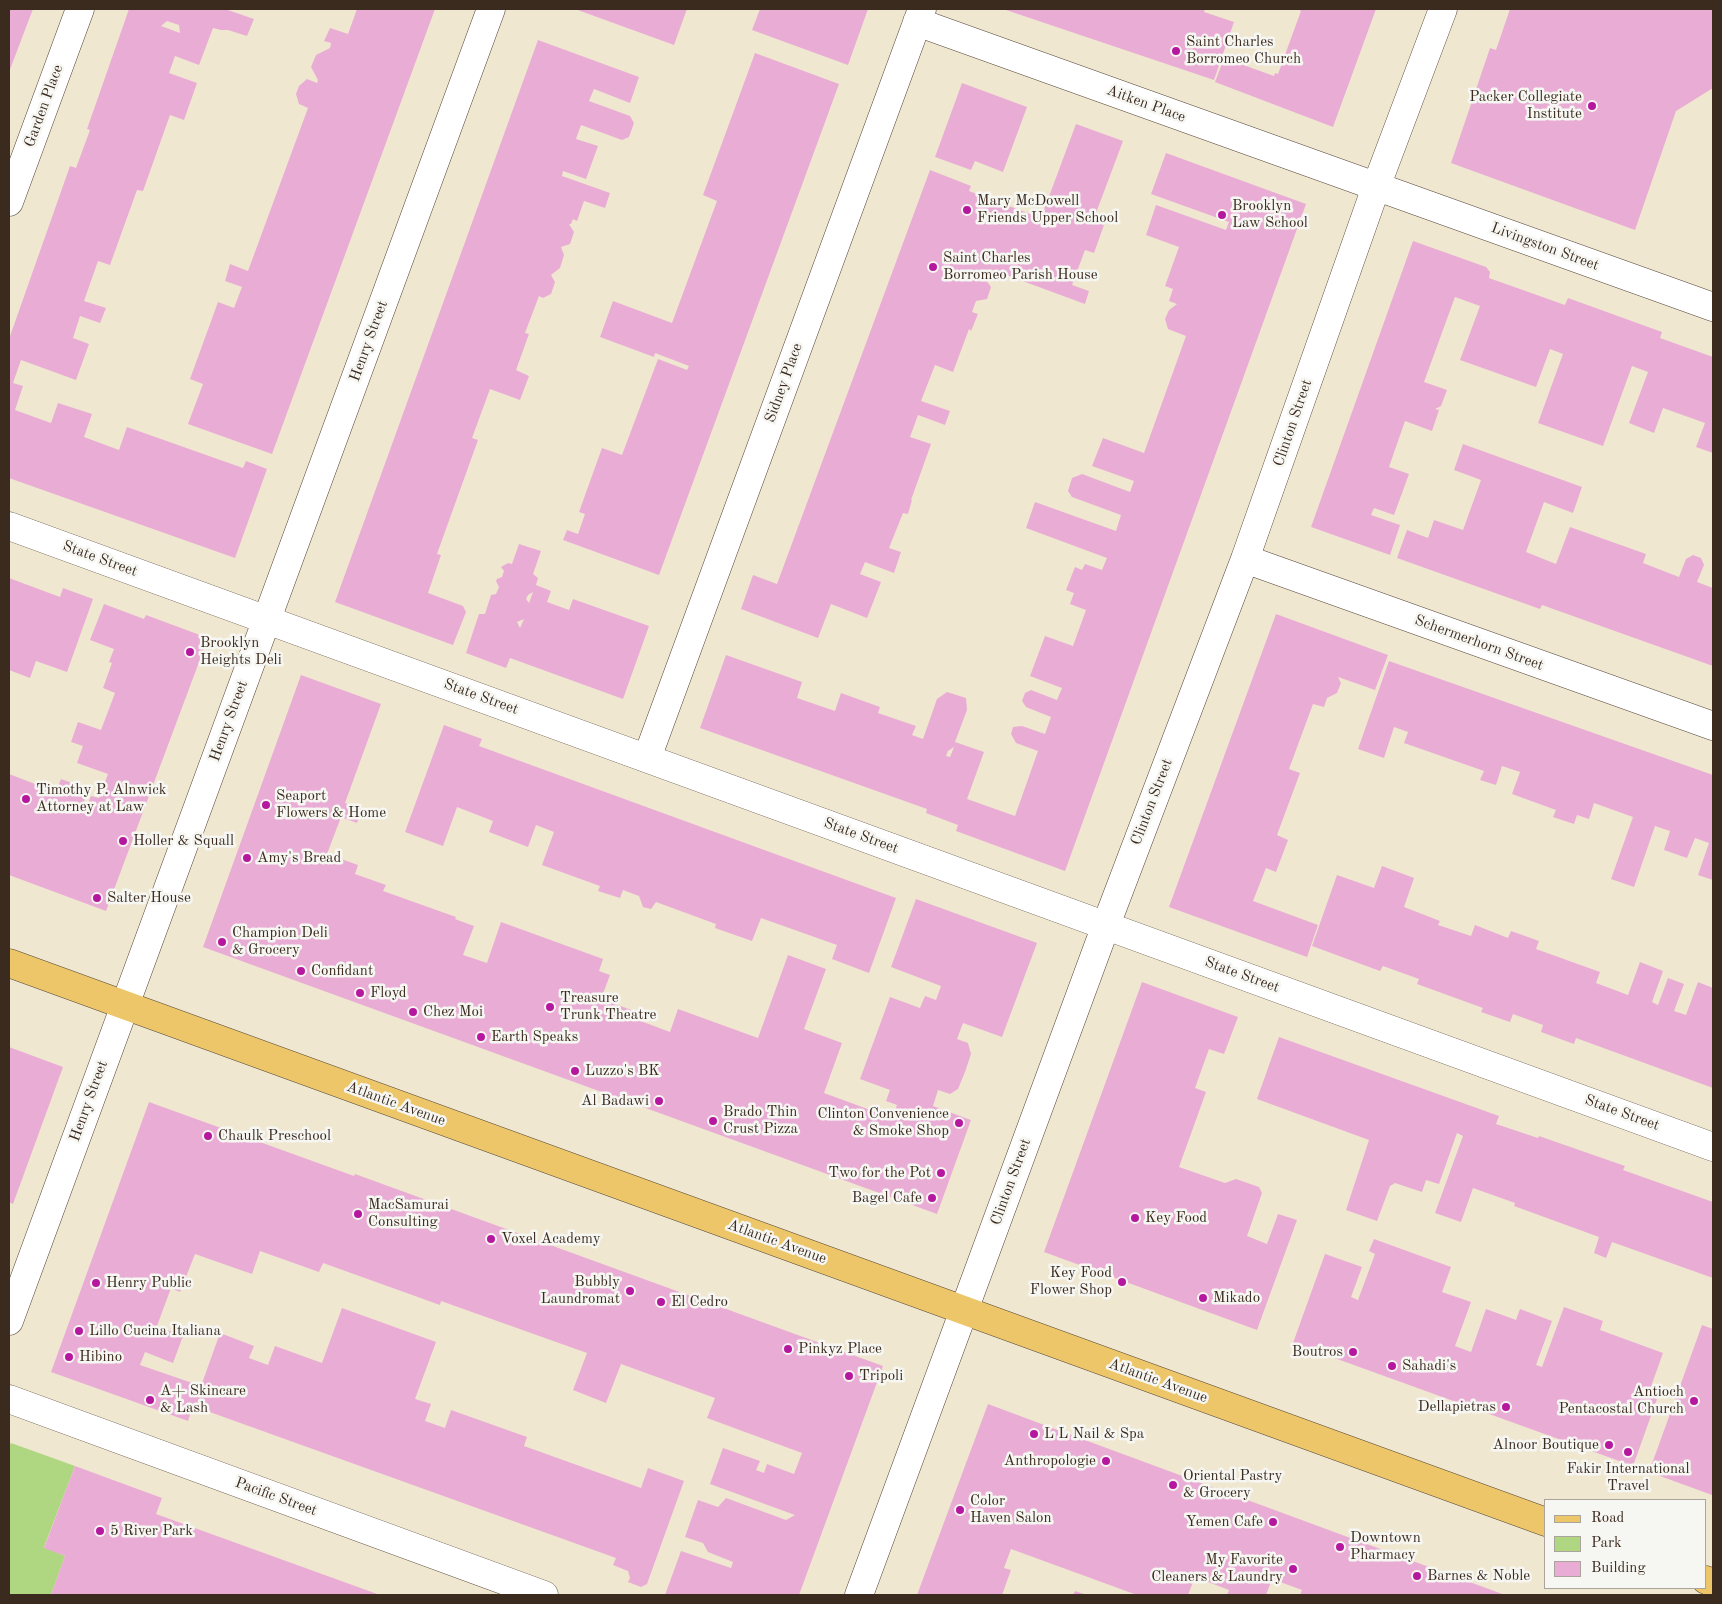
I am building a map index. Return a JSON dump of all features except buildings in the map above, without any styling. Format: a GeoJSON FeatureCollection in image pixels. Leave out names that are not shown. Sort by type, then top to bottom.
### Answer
{"type":"FeatureCollection","features":[{"type":"Feature","properties":{"kind":"main road","name":"Atlantic Avenue"},"geometry":{"type":"LineString","coordinates":[[9,963],[1544,1521]]}},
{"type":"Feature","properties":{"kind":"street","name":"Garden Place"},"geometry":{"type":"LineString","coordinates":[[9,202],[80,9]]}},
{"type":"Feature","properties":{"kind":"street","name":"Henry Street"},"geometry":{"type":"LineString","coordinates":[[9,1322],[492,9]]}},
{"type":"Feature","properties":{"kind":"street","name":"Clinton Street"},"geometry":{"type":"LineString","coordinates":[[859,1595],[1106,925],[1244,559],[1376,187],[1442,9]]}},
{"type":"Feature","properties":{"kind":"street","name":"Aitken Place"},"geometry":{"type":"LineString","coordinates":[[919,15],[1376,187]]}},
{"type":"Feature","properties":{"kind":"street","name":"Sidney Place"},"geometry":{"type":"LineString","coordinates":[[647,758],[919,15]]}},
{"type":"Feature","properties":{"kind":"street","name":"Livingston Street"},"geometry":{"type":"LineString","coordinates":[[1376,187],[1713,307]]}},
{"type":"Feature","properties":{"kind":"street","name":"State Street"},"geometry":{"type":"LineString","coordinates":[[9,526],[1713,1146]]}},
{"type":"Feature","properties":{"kind":"street","name":"Schermerhorn Street"},"geometry":{"type":"LineString","coordinates":[[1244,559],[1713,726]]}},
{"type":"Feature","properties":{"kind":"street","name":"Pacific Street"},"geometry":{"type":"LineString","coordinates":[[9,1399],[544,1595]]}},
{"type":"Feature","properties":{"kind":"green space"},"geometry":{"type":"Polygon","coordinates":[[[11,1443],[75,1466],[44,1547],[65,1556],[51,1595],[9,1595],[9,1447],[11,1443]]]}},
{"type":"Feature","properties":{"kind":"place","name":"Saint Charles Borromeo Church"},"geometry":{"type":"Point","coordinates":[1176,51]}},
{"type":"Feature","properties":{"kind":"place","name":"Packer Collegiate Institute"},"geometry":{"type":"Point","coordinates":[1592,106]}},
{"type":"Feature","properties":{"kind":"place","name":"Mary McDowell Friends Upper School"},"geometry":{"type":"Point","coordinates":[967,210]}},
{"type":"Feature","properties":{"kind":"place","name":"Brooklyn Law School"},"geometry":{"type":"Point","coordinates":[1222,215]}},
{"type":"Feature","properties":{"kind":"place","name":"Saint Charles Borromeo Parish House"},"geometry":{"type":"Point","coordinates":[933,267]}},
{"type":"Feature","properties":{"kind":"place","name":"Brooklyn Heights Deli"},"geometry":{"type":"Point","coordinates":[190,652]}},
{"type":"Feature","properties":{"kind":"place","name":"Timothy P. Alnwick Attorney at Law"},"geometry":{"type":"Point","coordinates":[26,799]}},
{"type":"Feature","properties":{"kind":"place","name":"Seaport Flowers & Home"},"geometry":{"type":"Point","coordinates":[266,805]}},
{"type":"Feature","properties":{"kind":"place","name":"Holler & Squall"},"geometry":{"type":"Point","coordinates":[123,841]}},
{"type":"Feature","properties":{"kind":"place","name":"Amy's Bread"},"geometry":{"type":"Point","coordinates":[247,858]}},
{"type":"Feature","properties":{"kind":"place","name":"Salter House"},"geometry":{"type":"Point","coordinates":[97,898]}},
{"type":"Feature","properties":{"kind":"place","name":"Champion Deli & Grocery"},"geometry":{"type":"Point","coordinates":[222,942]}},
{"type":"Feature","properties":{"kind":"place","name":"Confidant"},"geometry":{"type":"Point","coordinates":[301,971]}},
{"type":"Feature","properties":{"kind":"place","name":"Floyd"},"geometry":{"type":"Point","coordinates":[360,993]}},
{"type":"Feature","properties":{"kind":"place","name":"Treasure Trunk Theatre"},"geometry":{"type":"Point","coordinates":[550,1007]}},
{"type":"Feature","properties":{"kind":"place","name":"Chez Moi"},"geometry":{"type":"Point","coordinates":[413,1012]}},
{"type":"Feature","properties":{"kind":"place","name":"Earth Speaks"},"geometry":{"type":"Point","coordinates":[481,1037]}},
{"type":"Feature","properties":{"kind":"place","name":"Luzzo's BK"},"geometry":{"type":"Point","coordinates":[575,1071]}},
{"type":"Feature","properties":{"kind":"place","name":"Al Badawi"},"geometry":{"type":"Point","coordinates":[659,1101]}},
{"type":"Feature","properties":{"kind":"place","name":"Brado Thin Crust Pizza"},"geometry":{"type":"Point","coordinates":[713,1121]}},
{"type":"Feature","properties":{"kind":"place","name":"Clinton Convenience & Smoke Shop"},"geometry":{"type":"Point","coordinates":[959,1123]}},
{"type":"Feature","properties":{"kind":"place","name":"Chaulk Preschool"},"geometry":{"type":"Point","coordinates":[208,1136]}},
{"type":"Feature","properties":{"kind":"place","name":"Two for the Pot"},"geometry":{"type":"Point","coordinates":[941,1173]}},
{"type":"Feature","properties":{"kind":"place","name":"Bagel Cafe"},"geometry":{"type":"Point","coordinates":[932,1198]}},
{"type":"Feature","properties":{"kind":"place","name":"MacSamurai Consulting"},"geometry":{"type":"Point","coordinates":[358,1214]}},
{"type":"Feature","properties":{"kind":"place","name":"Key Food"},"geometry":{"type":"Point","coordinates":[1135,1218]}},
{"type":"Feature","properties":{"kind":"place","name":"Voxel Academy"},"geometry":{"type":"Point","coordinates":[491,1239]}},
{"type":"Feature","properties":{"kind":"place","name":"Key Food Flower Shop"},"geometry":{"type":"Point","coordinates":[1122,1282]}},
{"type":"Feature","properties":{"kind":"place","name":"Henry Public"},"geometry":{"type":"Point","coordinates":[96,1283]}},
{"type":"Feature","properties":{"kind":"place","name":"Bubbly Laundromat"},"geometry":{"type":"Point","coordinates":[630,1291]}},
{"type":"Feature","properties":{"kind":"place","name":"Mikado"},"geometry":{"type":"Point","coordinates":[1203,1298]}},
{"type":"Feature","properties":{"kind":"place","name":"El Cedro"},"geometry":{"type":"Point","coordinates":[661,1302]}},
{"type":"Feature","properties":{"kind":"place","name":"Lillo Cucina Italiana"},"geometry":{"type":"Point","coordinates":[79,1331]}},
{"type":"Feature","properties":{"kind":"place","name":"Pinkyz Place"},"geometry":{"type":"Point","coordinates":[788,1349]}},
{"type":"Feature","properties":{"kind":"place","name":"Boutros"},"geometry":{"type":"Point","coordinates":[1353,1352]}},
{"type":"Feature","properties":{"kind":"place","name":"Hibino"},"geometry":{"type":"Point","coordinates":[69,1357]}},
{"type":"Feature","properties":{"kind":"place","name":"Sahadi's"},"geometry":{"type":"Point","coordinates":[1392,1366]}},
{"type":"Feature","properties":{"kind":"place","name":"Tripoli"},"geometry":{"type":"Point","coordinates":[849,1376]}},
{"type":"Feature","properties":{"kind":"place","name":"A+ Skincare & Lash"},"geometry":{"type":"Point","coordinates":[150,1400]}},
{"type":"Feature","properties":{"kind":"place","name":"Antioch Pentacostal Church"},"geometry":{"type":"Point","coordinates":[1694,1401]}},
{"type":"Feature","properties":{"kind":"place","name":"Dellapietras"},"geometry":{"type":"Point","coordinates":[1506,1407]}},
{"type":"Feature","properties":{"kind":"place","name":"L L Nail & Spa"},"geometry":{"type":"Point","coordinates":[1034,1434]}},
{"type":"Feature","properties":{"kind":"place","name":"Alnoor Boutique"},"geometry":{"type":"Point","coordinates":[1609,1445]}},
{"type":"Feature","properties":{"kind":"place","name":"Fakir International Travel"},"geometry":{"type":"Point","coordinates":[1628,1452]}},
{"type":"Feature","properties":{"kind":"place","name":"Anthropologie"},"geometry":{"type":"Point","coordinates":[1106,1461]}},
{"type":"Feature","properties":{"kind":"place","name":"Oriental Pastry & Grocery"},"geometry":{"type":"Point","coordinates":[1173,1485]}},
{"type":"Feature","properties":{"kind":"place","name":"Color Haven Salon"},"geometry":{"type":"Point","coordinates":[960,1510]}},
{"type":"Feature","properties":{"kind":"place","name":"Yemen Cafe"},"geometry":{"type":"Point","coordinates":[1273,1522]}},
{"type":"Feature","properties":{"kind":"place","name":"5 River Park"},"geometry":{"type":"Point","coordinates":[100,1531]}},
{"type":"Feature","properties":{"kind":"place","name":"Downtown Pharmacy"},"geometry":{"type":"Point","coordinates":[1340,1547]}},
{"type":"Feature","properties":{"kind":"place","name":"My Favorite Cleaners & Laundry"},"geometry":{"type":"Point","coordinates":[1293,1569]}},
{"type":"Feature","properties":{"kind":"place","name":"Barnes & Noble"},"geometry":{"type":"Point","coordinates":[1417,1576]}}]}
